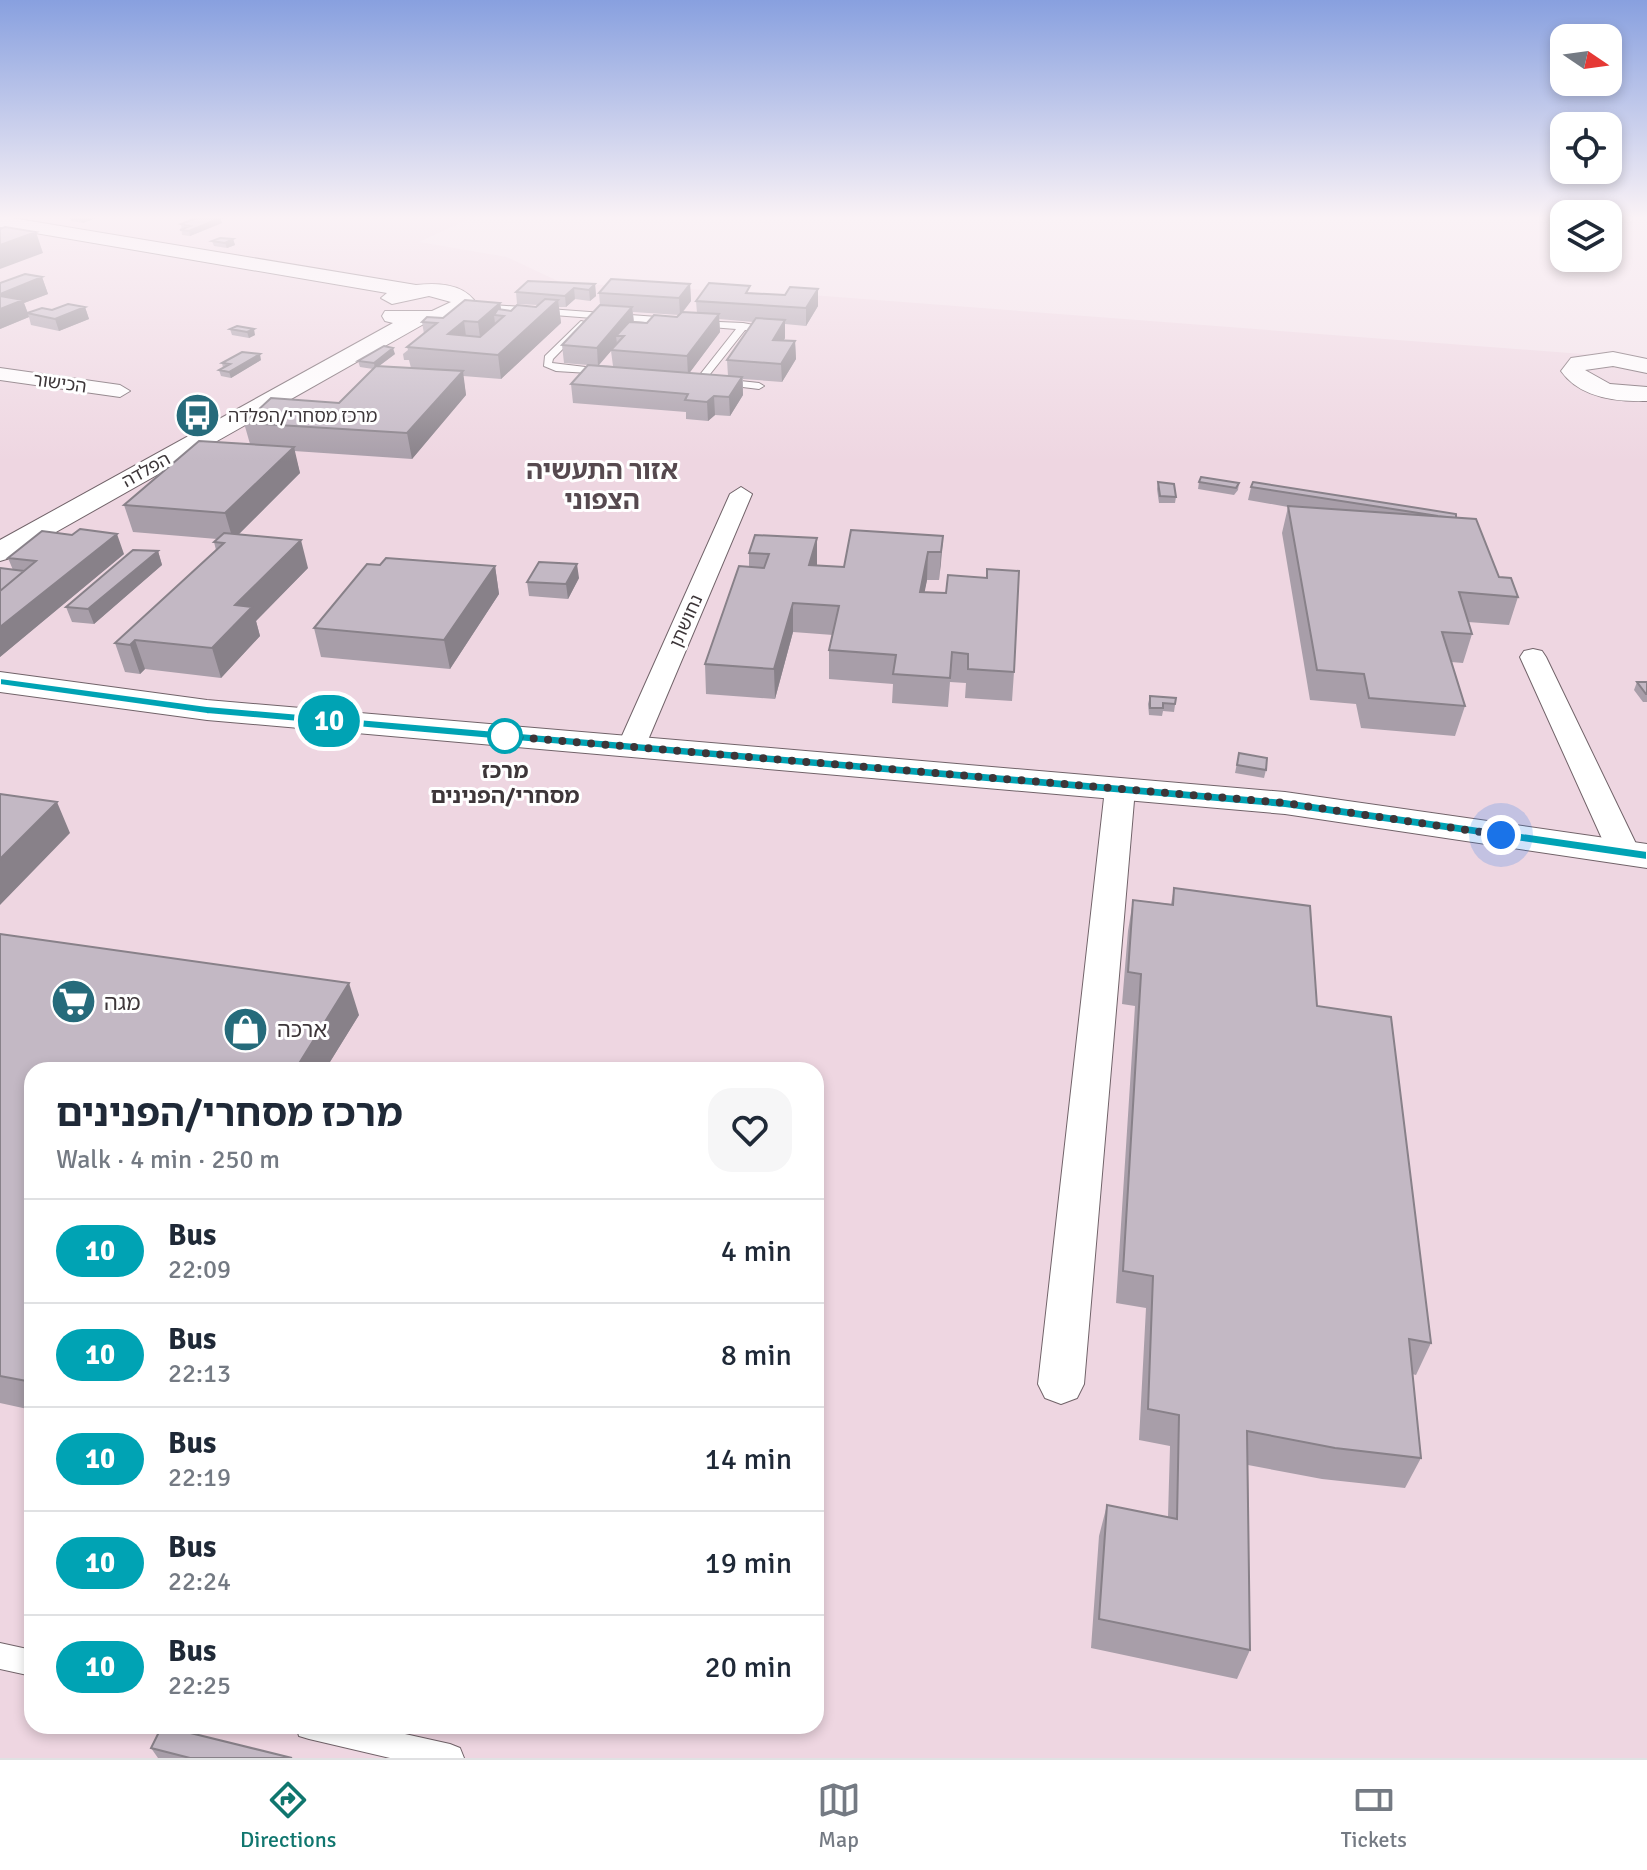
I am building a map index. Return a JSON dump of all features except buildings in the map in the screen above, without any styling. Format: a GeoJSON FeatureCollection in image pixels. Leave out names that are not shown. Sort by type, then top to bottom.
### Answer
{"type":"FeatureCollection","features":[{"type":"Feature","properties":{"kind":"street"},"geometry":{"type":"LineString","coordinates":[[366,298],[385,308],[418,318],[442,315],[460,306],[463,300],[460,298]]}},
{"type":"Feature","properties":{"kind":"street","name":"הפלדה"},"geometry":{"type":"LineString","coordinates":[[0,530],[357,335],[393,298]]}},
{"type":"Feature","properties":{"kind":"street","name":"הפלדה"},"geometry":{"type":"LineString","coordinates":[[0,552],[418,318]]}},
{"type":"Feature","properties":{"kind":"street"},"geometry":{"type":"LineString","coordinates":[[1647,366],[1605,359],[1583,361],[1573,367],[1580,379],[1611,391],[1647,418]]}},
{"type":"Feature","properties":{"kind":"street","name":"הכישור"},"geometry":{"type":"LineString","coordinates":[[0,374],[120,391]]}},
{"type":"Feature","properties":{"kind":"street"},"geometry":{"type":"LineString","coordinates":[[1611,391],[1647,394]]}},
{"type":"Feature","properties":{"kind":"street","name":"נחושתן"},"geometry":{"type":"LineString","coordinates":[[631,747],[741,494]]}},
{"type":"Feature","properties":{"kind":"street"},"geometry":{"type":"LineString","coordinates":[[1533,657],[1636,854]]}},
{"type":"Feature","properties":{"kind":"street"},"geometry":{"type":"LineString","coordinates":[[0,682],[207,710],[1285,803],[1636,854]]}},
{"type":"Feature","properties":{"kind":"street"},"geometry":{"type":"LineString","coordinates":[[1061,1384],[1120,789]]}},
{"type":"Feature","properties":{"kind":"lane"},"geometry":{"type":"LineString","coordinates":[[460,306],[772,329]]}},
{"type":"Feature","properties":{"kind":"lane"},"geometry":{"type":"LineString","coordinates":[[594,314],[548,358],[547,364],[556,368],[614,373]]}},
{"type":"Feature","properties":{"kind":"lane"},"geometry":{"type":"LineString","coordinates":[[700,381],[743,326]]}},
{"type":"Feature","properties":{"kind":"lane"},"geometry":{"type":"LineString","coordinates":[[686,379],[759,386]]}},
{"type":"Feature","properties":{"kind":"lane"},"geometry":{"type":"LineString","coordinates":[[0,1656],[24,1661]]}},
{"type":"Feature","properties":{"kind":"lane"},"geometry":{"type":"LineString","coordinates":[[344,1734],[450,1758]]}},
{"type":"Feature","properties":{"kind":"shaded area"},"geometry":{"type":"Polygon","coordinates":[[[0,298],[851,298],[1647,359],[1647,1758],[0,1758],[0,298]]]}},
{"type":"Feature","properties":{"kind":"bus line","name":"10"},"geometry":{"type":"LineString","coordinates":[[0,682],[207,710],[1285,803],[1647,856]]}},
{"type":"Feature","properties":{"kind":"place","name":"מרכז מסחרי/הפלדה"},"geometry":{"type":"Point","coordinates":[197,416]}},
{"type":"Feature","properties":{"kind":"place","name":"מרכז מסחרי/הפנינים"},"geometry":{"type":"Point","coordinates":[505,736]}},
{"type":"Feature","properties":{"kind":"place","name":"מגה"},"geometry":{"type":"Point","coordinates":[73,1002]}},
{"type":"Feature","properties":{"kind":"place","name":"ארכה"},"geometry":{"type":"Point","coordinates":[246,1029]}},
{"type":"Feature","properties":{"kind":"district","name":"אזור התעשיה הצפוני"},"geometry":{"type":"Point","coordinates":[602,485]}},
{"type":"Feature","properties":{"kind":"route"},"geometry":{"type":"LineString","coordinates":[[505,736],[1285,803],[1501,835]]}}]}
